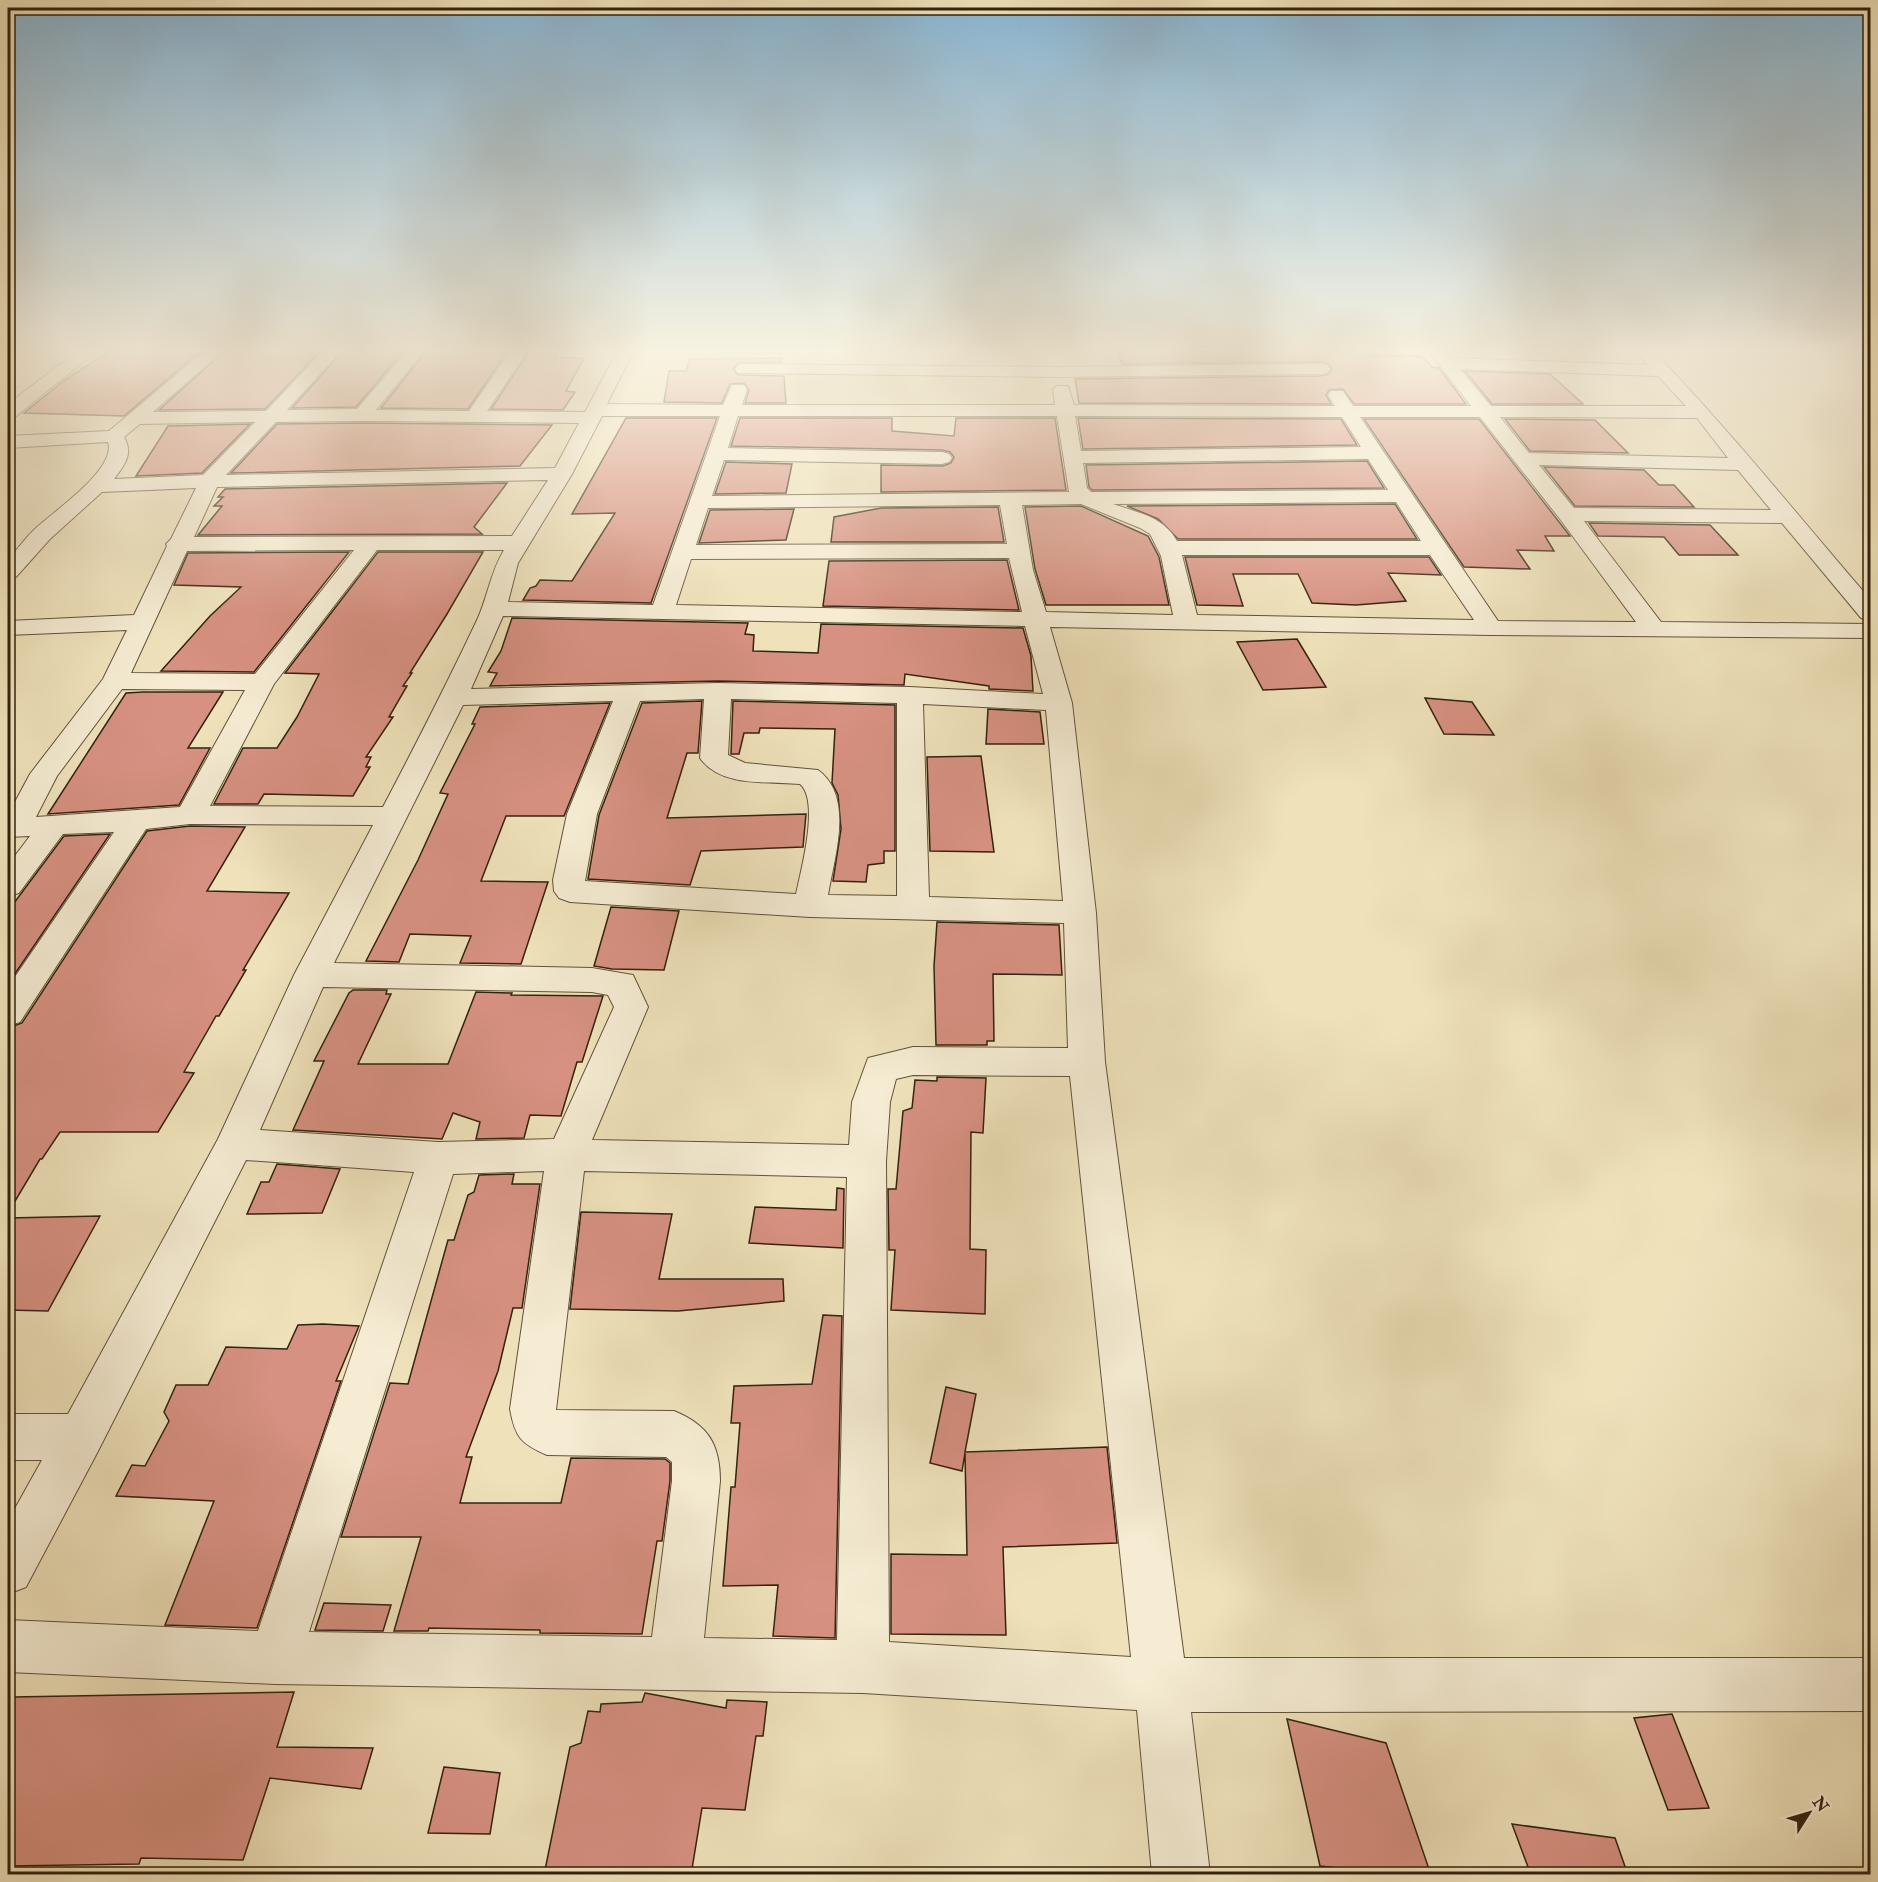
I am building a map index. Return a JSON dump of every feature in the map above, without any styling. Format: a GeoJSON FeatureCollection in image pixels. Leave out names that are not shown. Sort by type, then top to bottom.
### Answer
{"type":"FeatureCollection","features":[{"type":"Feature","properties":{"kind":"street"},"geometry":{"type":"LineString","coordinates":[[8,442],[82,438]]}},
{"type":"Feature","properties":{"kind":"street"},"geometry":{"type":"LineString","coordinates":[[11,566],[94,486],[118,457],[120,446],[115,438]]}},
{"type":"Feature","properties":{"kind":"street"},"geometry":{"type":"LineString","coordinates":[[12,827],[44,774],[115,681],[177,544],[209,480],[248,438]]}},
{"type":"Feature","properties":{"kind":"street"},"geometry":{"type":"LineString","coordinates":[[8,1569],[81,1437],[235,1144],[311,975],[454,696],[494,609],[507,563],[562,474],[581,438]]}},
{"type":"Feature","properties":{"kind":"street"},"geometry":{"type":"LineString","coordinates":[[662,612],[723,438]]}},
{"type":"Feature","properties":{"kind":"street"},"geometry":{"type":"LineString","coordinates":[[942,438],[950,500]]}},
{"type":"Feature","properties":{"kind":"street"},"geometry":{"type":"LineString","coordinates":[[1069,438],[1077,489],[1104,509],[1154,528],[1166,540],[1186,621]]}},
{"type":"Feature","properties":{"kind":"street"},"geometry":{"type":"LineString","coordinates":[[1364,438],[1491,628]]}},
{"type":"Feature","properties":{"kind":"street"},"geometry":{"type":"LineString","coordinates":[[1506,438],[1568,514],[1654,629]]}},
{"type":"Feature","properties":{"kind":"street"},"geometry":{"type":"LineString","coordinates":[[1722,438],[1870,613]]}},
{"type":"Feature","properties":{"kind":"street"},"geometry":{"type":"LineString","coordinates":[[717,454],[942,445]]}},
{"type":"Feature","properties":{"kind":"street"},"geometry":{"type":"LineString","coordinates":[[1072,457],[1374,453]]}},
{"type":"Feature","properties":{"kind":"street"},"geometry":{"type":"LineString","coordinates":[[1523,459],[1743,464]]}},
{"type":"Feature","properties":{"kind":"street"},"geometry":{"type":"LineString","coordinates":[[94,486],[209,480],[562,474]]}},
{"type":"Feature","properties":{"kind":"street"},"geometry":{"type":"LineString","coordinates":[[700,502],[950,500],[1084,496],[1402,496]]}},
{"type":"Feature","properties":{"kind":"street"},"geometry":{"type":"LineString","coordinates":[[1010,499],[1024,578],[1059,703],[1080,913],[1087,1062],[1161,1685],[1181,1875]]}},
{"type":"Feature","properties":{"kind":"street"},"geometry":{"type":"LineString","coordinates":[[1568,514],[1788,518]]}},
{"type":"Feature","properties":{"kind":"street"},"geometry":{"type":"LineString","coordinates":[[177,544],[520,543]]}},
{"type":"Feature","properties":{"kind":"street"},"geometry":{"type":"LineString","coordinates":[[190,814],[262,682],[370,544]]}},
{"type":"Feature","properties":{"kind":"street"},"geometry":{"type":"LineString","coordinates":[[1168,548],[1437,548]]}},
{"type":"Feature","properties":{"kind":"street"},"geometry":{"type":"LineString","coordinates":[[683,552],[1019,551]]}},
{"type":"Feature","properties":{"kind":"street"},"geometry":{"type":"LineString","coordinates":[[494,609],[1491,628],[1870,631]]}},
{"type":"Feature","properties":{"kind":"street"},"geometry":{"type":"LineString","coordinates":[[8,628],[142,622]]}},
{"type":"Feature","properties":{"kind":"street"},"geometry":{"type":"LineString","coordinates":[[115,681],[262,682]]}},
{"type":"Feature","properties":{"kind":"street"},"geometry":{"type":"LineString","coordinates":[[454,696],[718,691],[909,695],[1059,703]]}},
{"type":"Feature","properties":{"kind":"street"},"geometry":{"type":"LineString","coordinates":[[718,691],[713,748],[714,758],[720,765],[743,771],[808,776],[817,782],[823,796],[823,818],[810,906]]}},
{"type":"Feature","properties":{"kind":"street"},"geometry":{"type":"LineString","coordinates":[[630,693],[582,814],[569,880],[570,891],[810,906],[1080,913]]}},
{"type":"Feature","properties":{"kind":"street"},"geometry":{"type":"LineString","coordinates":[[909,695],[914,907]]}},
{"type":"Feature","properties":{"kind":"street"},"geometry":{"type":"LineString","coordinates":[[12,827],[136,821],[190,814],[392,816]]}},
{"type":"Feature","properties":{"kind":"street"},"geometry":{"type":"LineString","coordinates":[[8,1013],[136,821]]}},
{"type":"Feature","properties":{"kind":"street"},"geometry":{"type":"LineString","coordinates":[[8,886],[54,826]]}},
{"type":"Feature","properties":{"kind":"street"},"geometry":{"type":"LineString","coordinates":[[311,975],[592,980],[621,984],[631,1007],[566,1155],[533,1409],[536,1424],[547,1432],[674,1434],[690,1444],[697,1461],[696,1481],[675,1663]]}},
{"type":"Feature","properties":{"kind":"street"},"geometry":{"type":"LineString","coordinates":[[863,1667],[867,1161],[871,1102],[881,1068],[913,1061],[1087,1062]]}},
{"type":"Feature","properties":{"kind":"street"},"geometry":{"type":"LineString","coordinates":[[235,1144],[438,1158],[566,1155],[867,1161]]}},
{"type":"Feature","properties":{"kind":"street"},"geometry":{"type":"LineString","coordinates":[[275,1658],[438,1158]]}},
{"type":"Feature","properties":{"kind":"street"},"geometry":{"type":"LineString","coordinates":[[8,1437],[81,1437]]}},
{"type":"Feature","properties":{"kind":"street"},"geometry":{"type":"LineString","coordinates":[[8,1646],[275,1658],[863,1667],[1161,1685],[1870,1685]]}},
{"type":"Feature","properties":{"kind":"building"},"geometry":{"type":"Polygon","coordinates":[[[160,438],[236,438],[202,473],[136,476],[160,438]]]}},
{"type":"Feature","properties":{"kind":"building"},"geometry":{"type":"Polygon","coordinates":[[[264,438],[542,438],[520,466],[231,473],[264,438]]]}},
{"type":"Feature","properties":{"kind":"building"},"geometry":{"type":"Polygon","coordinates":[[[615,438],[710,438],[651,603],[523,600],[530,588],[536,586],[540,580],[572,581],[615,513],[572,514],[615,438]]]}},
{"type":"Feature","properties":{"kind":"building"},"geometry":{"type":"Polygon","coordinates":[[[734,438],[1058,438],[1066,490],[881,492],[881,465],[943,466],[951,463],[954,457],[950,452],[942,450],[731,446],[734,438]]]}},
{"type":"Feature","properties":{"kind":"building"},"geometry":{"type":"Polygon","coordinates":[[[1081,438],[1353,438],[1357,445],[1083,449],[1081,438]]]}},
{"type":"Feature","properties":{"kind":"building"},"geometry":{"type":"Polygon","coordinates":[[[1377,438],[1494,438],[1570,536],[1545,536],[1554,551],[1517,550],[1530,569],[1464,567],[1377,438]]]}},
{"type":"Feature","properties":{"kind":"building"},"geometry":{"type":"Polygon","coordinates":[[[1520,438],[1613,438],[1628,453],[1530,451],[1520,438]]]}},
{"type":"Feature","properties":{"kind":"building"},"geometry":{"type":"Polygon","coordinates":[[[1367,461],[1384,488],[1092,490],[1089,487],[1086,465],[1367,461]]]}},
{"type":"Feature","properties":{"kind":"building"},"geometry":{"type":"Polygon","coordinates":[[[726,462],[792,464],[786,493],[715,494],[726,462]]]}},
{"type":"Feature","properties":{"kind":"building"},"geometry":{"type":"Polygon","coordinates":[[[1544,467],[1644,470],[1659,485],[1674,485],[1694,507],[1575,506],[1544,467]]]}},
{"type":"Feature","properties":{"kind":"building"},"geometry":{"type":"Polygon","coordinates":[[[507,483],[474,527],[482,534],[198,535],[222,506],[214,506],[223,497],[218,497],[225,489],[507,483]]]}},
{"type":"Feature","properties":{"kind":"building"},"geometry":{"type":"Polygon","coordinates":[[[1395,504],[1417,539],[1178,539],[1158,519],[1127,506],[1395,504]]]}},
{"type":"Feature","properties":{"kind":"building"},"geometry":{"type":"Polygon","coordinates":[[[1081,506],[1148,536],[1159,557],[1169,605],[1046,605],[1035,569],[1025,507],[1081,506]]]}},
{"type":"Feature","properties":{"kind":"building"},"geometry":{"type":"Polygon","coordinates":[[[998,507],[1004,542],[831,542],[834,517],[881,508],[998,507]]]}},
{"type":"Feature","properties":{"kind":"building"},"geometry":{"type":"Polygon","coordinates":[[[794,509],[786,540],[699,543],[710,510],[794,509]]]}},
{"type":"Feature","properties":{"kind":"building"},"geometry":{"type":"Polygon","coordinates":[[[1589,523],[1710,525],[1738,555],[1679,555],[1664,537],[1598,536],[1589,523]]]}},
{"type":"Feature","properties":{"kind":"building"},"geometry":{"type":"Polygon","coordinates":[[[349,552],[254,672],[161,671],[210,616],[241,587],[174,585],[188,553],[349,552]]]}},
{"type":"Feature","properties":{"kind":"building"},"geometry":{"type":"Polygon","coordinates":[[[378,552],[483,552],[403,686],[407,686],[389,717],[393,717],[366,757],[371,757],[366,767],[370,767],[353,796],[264,794],[258,804],[214,804],[243,748],[277,748],[297,717],[319,674],[285,673],[378,552]]]}},
{"type":"Feature","properties":{"kind":"building"},"geometry":{"type":"Polygon","coordinates":[[[1185,557],[1429,557],[1441,575],[1388,573],[1406,601],[1356,605],[1312,603],[1298,574],[1233,574],[1243,606],[1197,605],[1185,557]]]}},
{"type":"Feature","properties":{"kind":"building"},"geometry":{"type":"Polygon","coordinates":[[[1007,560],[1019,610],[823,606],[829,561],[1007,560]]]}},
{"type":"Feature","properties":{"kind":"building"},"geometry":{"type":"Polygon","coordinates":[[[512,618],[748,623],[745,634],[754,635],[753,651],[818,653],[821,624],[1023,628],[1031,656],[1033,691],[989,689],[989,686],[905,674],[904,685],[718,681],[490,686],[497,673],[488,672],[501,651],[512,618]]]}},
{"type":"Feature","properties":{"kind":"building"},"geometry":{"type":"Polygon","coordinates":[[[1297,639],[1326,687],[1263,690],[1237,642],[1297,639]]]}},
{"type":"Feature","properties":{"kind":"building"},"geometry":{"type":"Polygon","coordinates":[[[223,692],[188,748],[210,748],[179,805],[48,814],[126,693],[223,692]]]}},
{"type":"Feature","properties":{"kind":"building"},"geometry":{"type":"Polygon","coordinates":[[[1425,698],[1472,702],[1494,735],[1444,734],[1425,698]]]}},
{"type":"Feature","properties":{"kind":"building"},"geometry":{"type":"Polygon","coordinates":[[[702,701],[698,753],[687,753],[667,818],[806,814],[803,847],[701,851],[690,885],[588,879],[599,815],[642,703],[702,701]]]}},
{"type":"Feature","properties":{"kind":"building"},"geometry":{"type":"Polygon","coordinates":[[[733,701],[895,705],[895,851],[884,851],[884,863],[868,865],[866,882],[833,881],[841,829],[838,795],[832,783],[835,729],[760,728],[759,733],[744,733],[739,754],[731,754],[733,701]]]}},
{"type":"Feature","properties":{"kind":"building"},"geometry":{"type":"Polygon","coordinates":[[[610,703],[564,816],[506,816],[481,881],[548,882],[521,964],[460,963],[471,936],[410,934],[399,962],[366,961],[418,860],[448,794],[440,793],[475,724],[472,724],[480,707],[610,703]]]}},
{"type":"Feature","properties":{"kind":"building"},"geometry":{"type":"Polygon","coordinates":[[[988,709],[1040,712],[1044,744],[986,744],[988,709]]]}},
{"type":"Feature","properties":{"kind":"building"},"geometry":{"type":"Polygon","coordinates":[[[981,756],[994,852],[930,851],[927,757],[981,756]]]}},
{"type":"Feature","properties":{"kind":"building"},"geometry":{"type":"Polygon","coordinates":[[[190,826],[245,827],[207,891],[289,893],[243,970],[246,970],[184,1072],[194,1073],[158,1132],[60,1132],[40,1159],[8,1213],[8,1028],[22,1023],[147,831],[190,826]]]}},
{"type":"Feature","properties":{"kind":"building"},"geometry":{"type":"Polygon","coordinates":[[[110,834],[8,984],[8,911],[64,836],[110,834]]]}},
{"type":"Feature","properties":{"kind":"building"},"geometry":{"type":"Polygon","coordinates":[[[611,907],[679,911],[664,970],[612,969],[594,966],[611,907]]]}},
{"type":"Feature","properties":{"kind":"building"},"geometry":{"type":"Polygon","coordinates":[[[937,922],[1059,925],[1062,975],[993,974],[994,1041],[987,1041],[987,1045],[936,1045],[934,966],[937,922]]]}},
{"type":"Feature","properties":{"kind":"building"},"geometry":{"type":"Polygon","coordinates":[[[353,990],[387,990],[386,994],[391,994],[358,1064],[448,1064],[476,992],[512,993],[511,995],[603,996],[582,1062],[577,1062],[561,1116],[530,1115],[524,1138],[476,1139],[480,1122],[453,1113],[442,1139],[293,1130],[324,1061],[314,1061],[349,993],[353,990]]]}},
{"type":"Feature","properties":{"kind":"building"},"geometry":{"type":"Polygon","coordinates":[[[937,1077],[986,1078],[983,1133],[971,1132],[970,1249],[986,1250],[985,1314],[891,1310],[895,1250],[889,1250],[888,1189],[896,1189],[903,1111],[912,1108],[915,1080],[937,1081],[937,1077]]]}},
{"type":"Feature","properties":{"kind":"building"},"geometry":{"type":"Polygon","coordinates":[[[277,1164],[340,1169],[322,1213],[247,1214],[261,1182],[269,1182],[277,1164]]]}},
{"type":"Feature","properties":{"kind":"building"},"geometry":{"type":"Polygon","coordinates":[[[514,1174],[512,1184],[540,1184],[522,1308],[513,1308],[498,1371],[466,1457],[472,1457],[460,1503],[561,1503],[571,1458],[665,1459],[670,1463],[670,1481],[662,1541],[657,1541],[642,1634],[540,1633],[540,1630],[429,1628],[428,1631],[394,1631],[421,1537],[341,1537],[390,1383],[408,1384],[448,1240],[454,1240],[468,1195],[474,1192],[479,1175],[514,1174]]]}},
{"type":"Feature","properties":{"kind":"building"},"geometry":{"type":"Polygon","coordinates":[[[837,1188],[844,1189],[843,1248],[749,1243],[755,1207],[836,1210],[837,1188]]]}},
{"type":"Feature","properties":{"kind":"building"},"geometry":{"type":"Polygon","coordinates":[[[581,1212],[672,1214],[659,1279],[783,1279],[784,1301],[678,1311],[570,1309],[581,1212]]]}},
{"type":"Feature","properties":{"kind":"building"},"geometry":{"type":"Polygon","coordinates":[[[100,1216],[48,1311],[8,1310],[8,1218],[100,1216]]]}},
{"type":"Feature","properties":{"kind":"building"},"geometry":{"type":"Polygon","coordinates":[[[823,1315],[842,1316],[835,1638],[773,1636],[778,1585],[723,1586],[731,1487],[735,1487],[740,1423],[731,1423],[734,1386],[812,1384],[823,1315]]]}},
{"type":"Feature","properties":{"kind":"building"},"geometry":{"type":"Polygon","coordinates":[[[298,1325],[359,1326],[336,1381],[341,1381],[257,1628],[165,1625],[214,1501],[116,1496],[132,1465],[145,1466],[169,1421],[164,1412],[176,1385],[208,1385],[226,1347],[287,1349],[298,1325]]]}},
{"type":"Feature","properties":{"kind":"building"},"geometry":{"type":"Polygon","coordinates":[[[946,1387],[976,1394],[965,1452],[1107,1447],[1117,1543],[1003,1547],[1006,1635],[891,1634],[891,1554],[967,1555],[965,1453],[962,1471],[930,1463],[946,1387]]]}},
{"type":"Feature","properties":{"kind":"building"},"geometry":{"type":"Polygon","coordinates":[[[324,1603],[391,1605],[383,1631],[315,1630],[324,1603]]]}},
{"type":"Feature","properties":{"kind":"building"},"geometry":{"type":"Polygon","coordinates":[[[294,1692],[277,1747],[373,1748],[361,1789],[270,1778],[243,1860],[141,1858],[139,1864],[8,1866],[8,1709],[13,1697],[294,1692]]]}},
{"type":"Feature","properties":{"kind":"building"},"geometry":{"type":"Polygon","coordinates":[[[645,1693],[726,1708],[727,1700],[767,1702],[763,1736],[756,1736],[745,1810],[702,1808],[691,1875],[544,1875],[570,1747],[581,1743],[588,1711],[600,1712],[601,1704],[642,1702],[645,1693]]]}},
{"type":"Feature","properties":{"kind":"building"},"geometry":{"type":"Polygon","coordinates":[[[1672,1714],[1709,1808],[1668,1810],[1634,1718],[1672,1714]]]}},
{"type":"Feature","properties":{"kind":"building"},"geometry":{"type":"Polygon","coordinates":[[[1287,1719],[1386,1743],[1431,1875],[1403,1875],[1320,1866],[1287,1719]]]}},
{"type":"Feature","properties":{"kind":"building"},"geometry":{"type":"Polygon","coordinates":[[[444,1767],[500,1773],[490,1834],[428,1833],[444,1767]]]}},
{"type":"Feature","properties":{"kind":"building"},"geometry":{"type":"Polygon","coordinates":[[[1512,1824],[1615,1838],[1628,1875],[1531,1875],[1512,1824]]]}}]}
